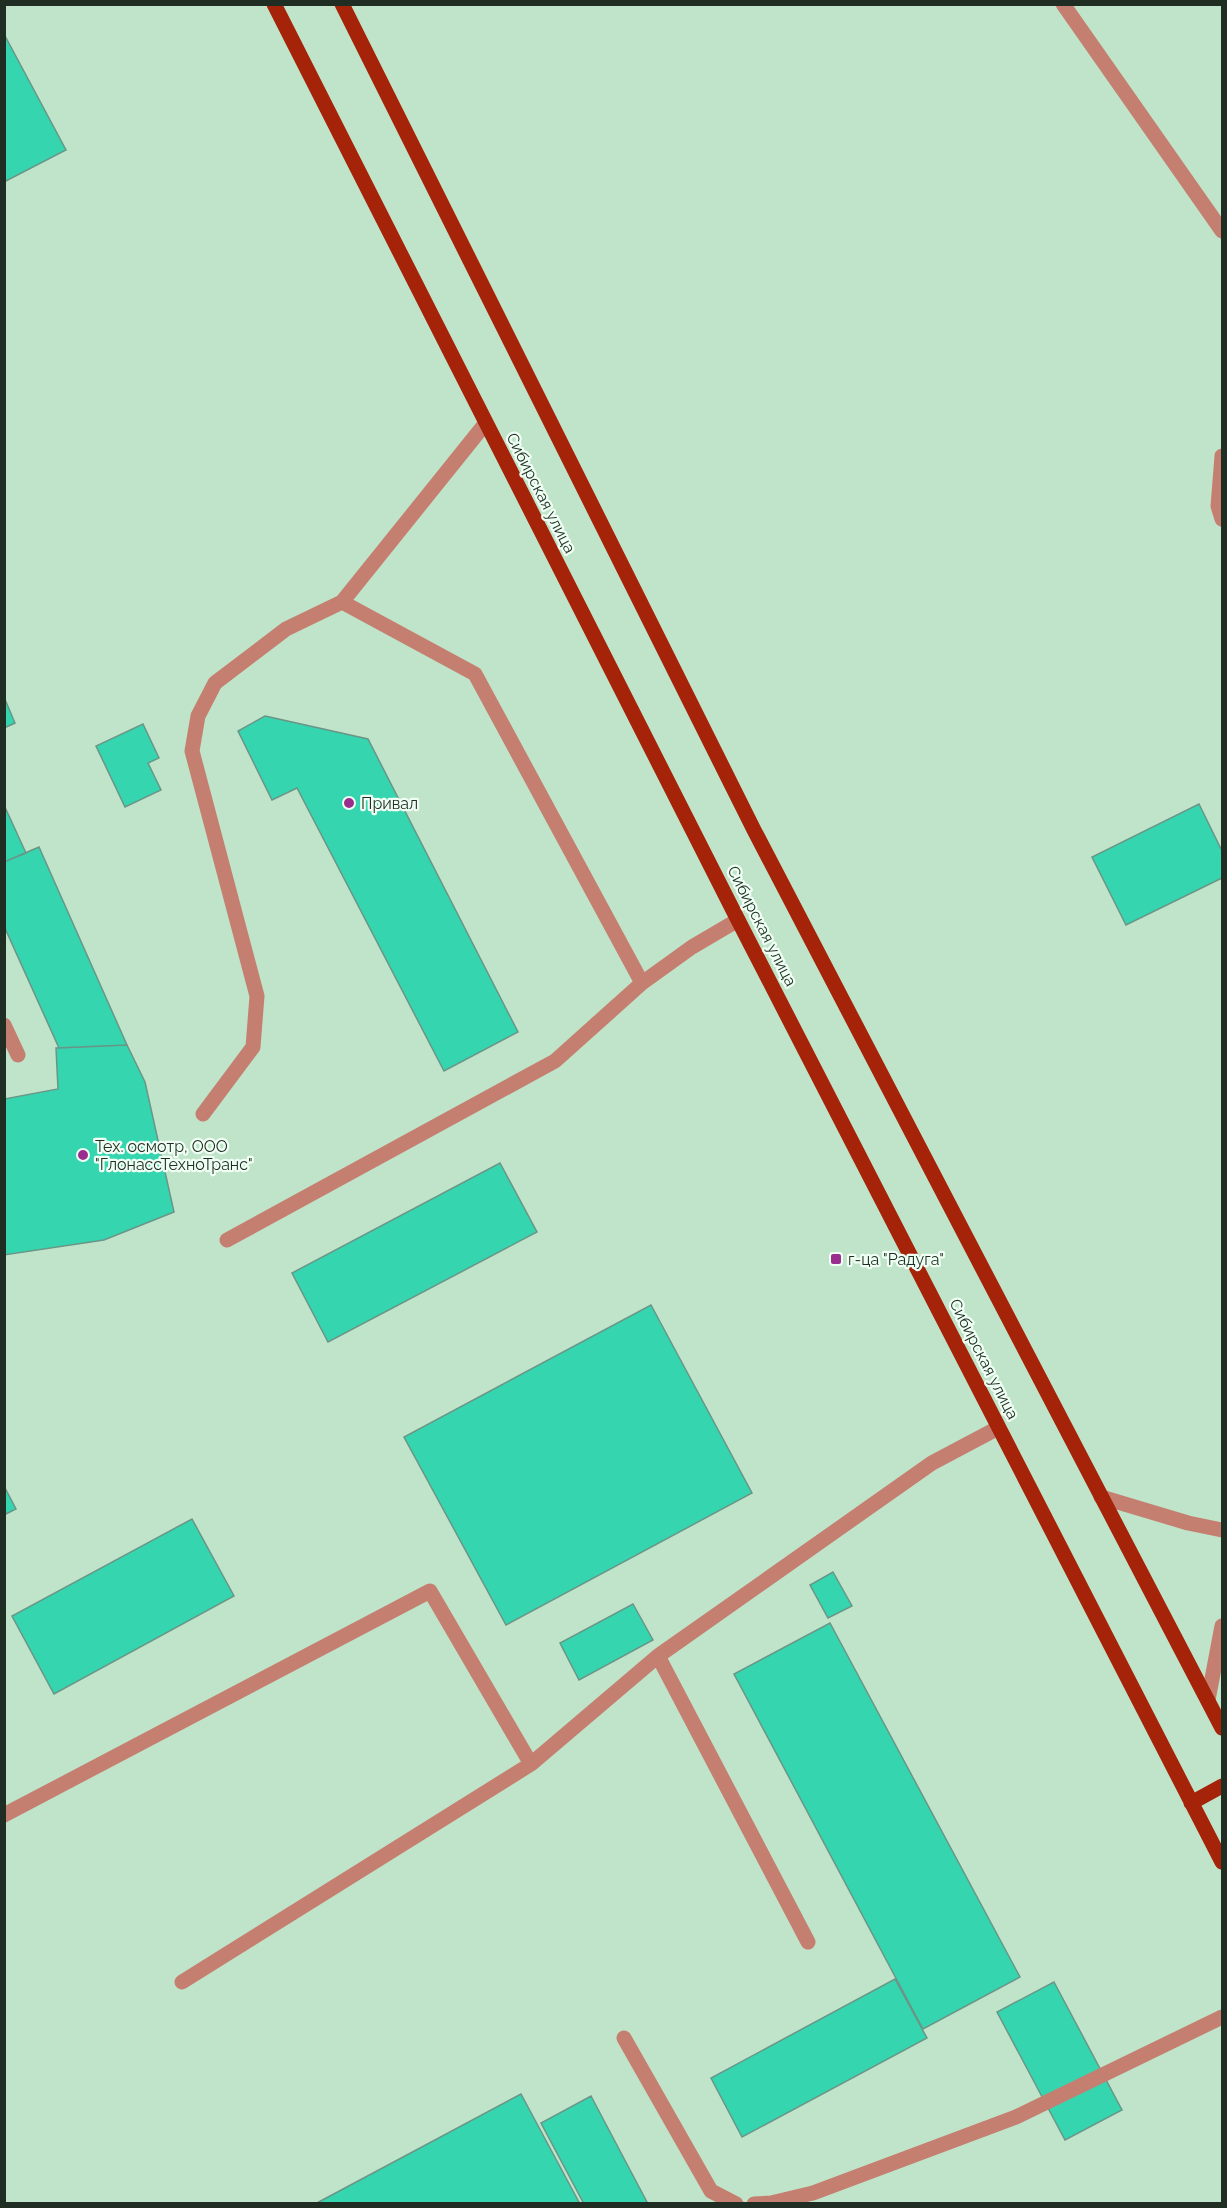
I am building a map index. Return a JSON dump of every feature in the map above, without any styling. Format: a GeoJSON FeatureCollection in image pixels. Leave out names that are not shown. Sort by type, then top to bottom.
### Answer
{"type":"FeatureCollection","features":[{"type":"Feature","properties":{"kind":"main road","name":"Сибирская улица"},"geometry":{"type":"LineString","coordinates":[[274,4],[738,920],[1222,1862]]}},
{"type":"Feature","properties":{"kind":"main road"},"geometry":{"type":"LineString","coordinates":[[342,4],[759,841],[1222,1728]]}},
{"type":"Feature","properties":{"kind":"main road"},"geometry":{"type":"LineString","coordinates":[[1191,1803],[1222,1786]]}},
{"type":"Feature","properties":{"kind":"street"},"geometry":{"type":"LineString","coordinates":[[1063,4],[1222,231]]}},
{"type":"Feature","properties":{"kind":"street"},"geometry":{"type":"LineString","coordinates":[[203,1114],[253,1047],[257,996],[192,751],[198,716],[215,682],[286,629],[342,602],[485,424]]}},
{"type":"Feature","properties":{"kind":"street"},"geometry":{"type":"LineString","coordinates":[[1222,456],[1218,506],[1222,519]]}},
{"type":"Feature","properties":{"kind":"street"},"geometry":{"type":"LineString","coordinates":[[342,602],[475,674],[642,983]]}},
{"type":"Feature","properties":{"kind":"street"},"geometry":{"type":"LineString","coordinates":[[227,1240],[555,1060],[642,983],[692,947],[738,920]]}},
{"type":"Feature","properties":{"kind":"street"},"geometry":{"type":"LineString","coordinates":[[4,1025],[18,1055]]}},
{"type":"Feature","properties":{"kind":"street"},"geometry":{"type":"LineString","coordinates":[[182,1982],[531,1764],[658,1656],[932,1463],[999,1428]]}},
{"type":"Feature","properties":{"kind":"street"},"geometry":{"type":"LineString","coordinates":[[1101,1497],[1188,1523],[1222,1530]]}},
{"type":"Feature","properties":{"kind":"street"},"geometry":{"type":"LineString","coordinates":[[4,1815],[430,1591],[531,1764]]}},
{"type":"Feature","properties":{"kind":"street"},"geometry":{"type":"LineString","coordinates":[[1208,1700],[1222,1626]]}},
{"type":"Feature","properties":{"kind":"street"},"geometry":{"type":"LineString","coordinates":[[658,1656],[808,1942]]}},
{"type":"Feature","properties":{"kind":"street"},"geometry":{"type":"LineString","coordinates":[[754,2204],[771,2203],[813,2193],[1016,2117],[1222,2016]]}},
{"type":"Feature","properties":{"kind":"street"},"geometry":{"type":"LineString","coordinates":[[624,2038],[711,2191],[736,2204]]}},
{"type":"Feature","properties":{"kind":"building"},"geometry":{"type":"Polygon","coordinates":[[[4,34],[66,150],[4,182],[4,34]]]}},
{"type":"Feature","properties":{"kind":"building"},"geometry":{"type":"Polygon","coordinates":[[[4,697],[15,723],[4,728],[4,697]]]}},
{"type":"Feature","properties":{"kind":"building"},"geometry":{"type":"Polygon","coordinates":[[[265,716],[368,739],[518,1032],[444,1071],[297,788],[272,800],[238,731],[265,716]]]}},
{"type":"Feature","properties":{"kind":"building"},"geometry":{"type":"Polygon","coordinates":[[[143,724],[159,758],[148,763],[161,790],[125,807],[96,746],[143,724]]]}},
{"type":"Feature","properties":{"kind":"building"},"geometry":{"type":"Polygon","coordinates":[[[1199,804],[1222,851],[1222,878],[1126,925],[1092,857],[1199,804]]]}},
{"type":"Feature","properties":{"kind":"building"},"geometry":{"type":"Polygon","coordinates":[[[4,805],[26,853],[4,862],[4,805]]]}},
{"type":"Feature","properties":{"kind":"building"},"geometry":{"type":"Polygon","coordinates":[[[39,847],[127,1045],[59,1048],[4,926],[4,862],[39,847]]]}},
{"type":"Feature","properties":{"kind":"building","name":"Тех. осмотр, ООО \"ГлонассТехноТранс\""},"geometry":{"type":"Polygon","coordinates":[[[127,1045],[145,1082],[174,1212],[104,1240],[4,1255],[4,1099],[58,1089],[56,1048],[127,1045]]]}},
{"type":"Feature","properties":{"kind":"building"},"geometry":{"type":"Polygon","coordinates":[[[500,1163],[537,1232],[328,1342],[292,1273],[500,1163]]]}},
{"type":"Feature","properties":{"kind":"building"},"geometry":{"type":"Polygon","coordinates":[[[651,1305],[752,1493],[506,1625],[404,1437],[651,1305]]]}},
{"type":"Feature","properties":{"kind":"building"},"geometry":{"type":"Polygon","coordinates":[[[4,1486],[16,1509],[4,1515],[4,1486]]]}},
{"type":"Feature","properties":{"kind":"building"},"geometry":{"type":"Polygon","coordinates":[[[192,1519],[234,1596],[54,1694],[12,1616],[192,1519]]]}},
{"type":"Feature","properties":{"kind":"building"},"geometry":{"type":"Polygon","coordinates":[[[833,1572],[852,1606],[828,1618],[810,1585],[833,1572]]]}},
{"type":"Feature","properties":{"kind":"building"},"geometry":{"type":"Polygon","coordinates":[[[633,1604],[653,1640],[579,1680],[560,1643],[633,1604]]]}},
{"type":"Feature","properties":{"kind":"building"},"geometry":{"type":"Polygon","coordinates":[[[830,1623],[1020,1977],[923,2029],[734,1674],[830,1623]]]}},
{"type":"Feature","properties":{"kind":"building"},"geometry":{"type":"Polygon","coordinates":[[[895,1979],[927,2038],[742,2137],[711,2078],[895,1979]]]}},
{"type":"Feature","properties":{"kind":"building"},"geometry":{"type":"Polygon","coordinates":[[[1054,1982],[1122,2110],[1065,2140],[997,2012],[1054,1982]]]}},
{"type":"Feature","properties":{"kind":"building"},"geometry":{"type":"Polygon","coordinates":[[[521,2094],[580,2204],[315,2204],[521,2094]]]}},
{"type":"Feature","properties":{"kind":"building"},"geometry":{"type":"Polygon","coordinates":[[[591,2096],[648,2204],[584,2204],[541,2123],[591,2096]]]}},
{"type":"Feature","properties":{"kind":"place","name":"Привал"},"geometry":{"type":"Point","coordinates":[349,803]}},
{"type":"Feature","properties":{"kind":"place","name":"Тех. осмотр, ООО \"ГлонассТехноТранс\""},"geometry":{"type":"Point","coordinates":[83,1155]}},
{"type":"Feature","properties":{"kind":"place","name":"г-ца \"Радуга\""},"geometry":{"type":"Point","coordinates":[836,1259]}}]}
